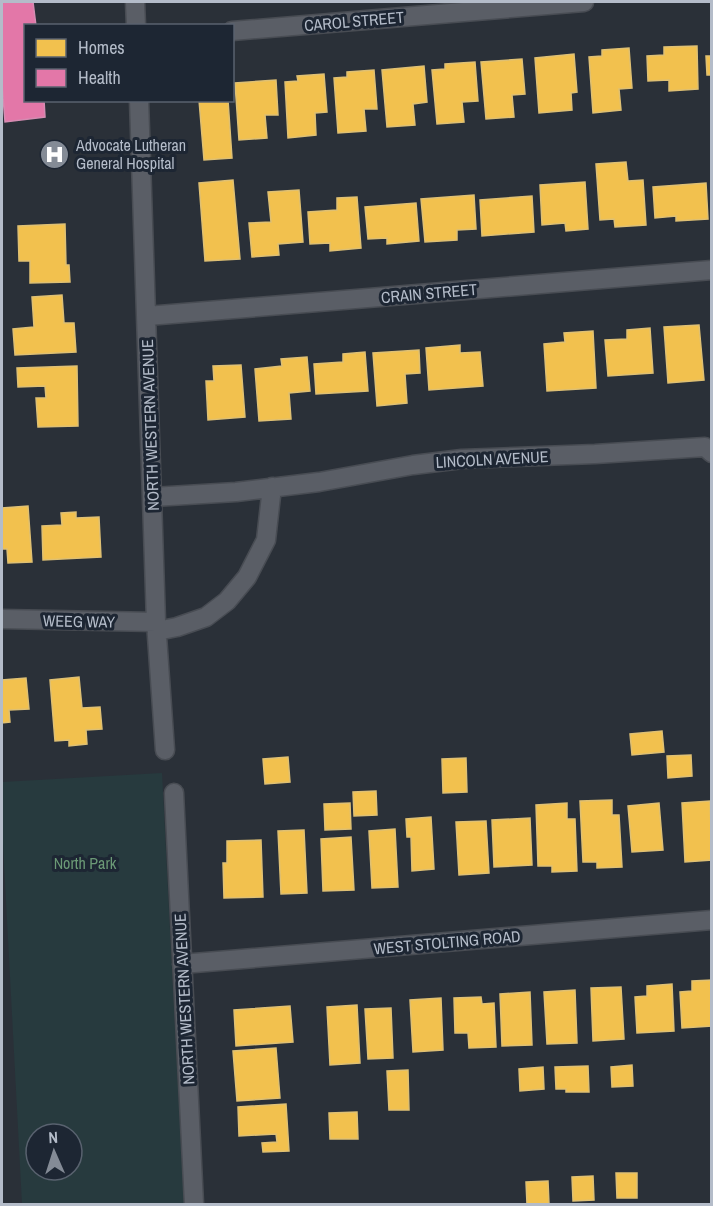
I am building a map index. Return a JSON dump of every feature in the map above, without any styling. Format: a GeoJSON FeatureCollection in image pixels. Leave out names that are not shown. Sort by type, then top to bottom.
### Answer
{"type":"FeatureCollection","features":[{"type":"Feature","properties":{"kind":"street"},"geometry":{"type":"LineString","coordinates":[[135,2],[136,24]]}},
{"type":"Feature","properties":{"kind":"street","name":"CAROL STREET"},"geometry":{"type":"LineString","coordinates":[[234,31],[584,2]]}},
{"type":"Feature","properties":{"kind":"street","name":"NORTH WESTERN AVENUE"},"geometry":{"type":"LineString","coordinates":[[139,102],[157,626],[165,750]]}},
{"type":"Feature","properties":{"kind":"street","name":"CRAIN STREET"},"geometry":{"type":"LineString","coordinates":[[147,316],[711,270]]}},
{"type":"Feature","properties":{"kind":"street","name":"LINCOLN AVENUE"},"geometry":{"type":"LineString","coordinates":[[153,497],[236,492],[319,482],[462,459],[705,447],[711,453]]}},
{"type":"Feature","properties":{"kind":"street"},"geometry":{"type":"LineString","coordinates":[[157,626],[177,627],[206,616],[227,601],[247,577],[266,540],[272,487]]}},
{"type":"Feature","properties":{"kind":"street","name":"WEEG WAY"},"geometry":{"type":"LineString","coordinates":[[2,619],[157,626]]}},
{"type":"Feature","properties":{"kind":"street","name":"NORTH WESTERN AVENUE"},"geometry":{"type":"LineString","coordinates":[[174,793],[194,1204]]}},
{"type":"Feature","properties":{"kind":"street","name":"WEST STOLTING ROAD"},"geometry":{"type":"LineString","coordinates":[[182,964],[711,920]]}},
{"type":"Feature","properties":{"kind":"green space","name":"North Park"},"geometry":{"type":"Polygon","coordinates":[[[162,773],[184,1204],[22,1204],[2,825],[2,782],[162,773]]]}},
{"type":"Feature","properties":{"kind":"building: Homes"},"geometry":{"type":"Polygon","coordinates":[[[697,46],[698,89],[669,91],[669,80],[648,81],[647,56],[664,55],[664,47],[697,46]]]}},
{"type":"Feature","properties":{"kind":"building: Homes"},"geometry":{"type":"Polygon","coordinates":[[[629,48],[632,88],[619,89],[621,110],[593,113],[589,57],[602,56],[602,50],[629,48]]]}},
{"type":"Feature","properties":{"kind":"building: Homes"},"geometry":{"type":"Polygon","coordinates":[[[574,54],[577,92],[571,93],[572,110],[539,113],[535,58],[574,54]]]}},
{"type":"Feature","properties":{"kind":"building: Homes"},"geometry":{"type":"Polygon","coordinates":[[[706,56],[712,56],[712,75],[707,75],[706,56]]]}},
{"type":"Feature","properties":{"kind":"building: Homes"},"geometry":{"type":"Polygon","coordinates":[[[522,59],[525,94],[512,95],[514,117],[486,119],[481,62],[522,59]]]}},
{"type":"Feature","properties":{"kind":"building: Homes"},"geometry":{"type":"Polygon","coordinates":[[[475,62],[478,101],[462,102],[464,122],[437,124],[432,70],[445,69],[445,64],[475,62]]]}},
{"type":"Feature","properties":{"kind":"building: Homes"},"geometry":{"type":"Polygon","coordinates":[[[424,66],[427,102],[413,104],[415,125],[387,127],[382,70],[424,66]]]}},
{"type":"Feature","properties":{"kind":"building: Homes"},"geometry":{"type":"Polygon","coordinates":[[[374,70],[377,109],[364,109],[366,131],[338,133],[334,78],[347,77],[347,72],[374,70]]]}},
{"type":"Feature","properties":{"kind":"building: Homes"},"geometry":{"type":"Polygon","coordinates":[[[324,74],[327,112],[315,113],[316,135],[288,138],[285,82],[298,81],[297,76],[324,74]]]}},
{"type":"Feature","properties":{"kind":"building: Homes"},"geometry":{"type":"Polygon","coordinates":[[[276,80],[278,115],[265,115],[267,138],[239,140],[235,83],[276,80]]]}},
{"type":"Feature","properties":{"kind":"building: Homes"},"geometry":{"type":"Polygon","coordinates":[[[199,102],[228,102],[232,158],[204,160],[199,102]]]}},
{"type":"Feature","properties":{"kind":"building: Homes"},"geometry":{"type":"Polygon","coordinates":[[[626,162],[628,181],[643,180],[646,225],[615,227],[614,219],[600,220],[596,164],[626,162]]]}},
{"type":"Feature","properties":{"kind":"building: Homes"},"geometry":{"type":"Polygon","coordinates":[[[233,180],[240,259],[205,261],[199,183],[233,180]]]}},
{"type":"Feature","properties":{"kind":"building: Homes"},"geometry":{"type":"Polygon","coordinates":[[[585,182],[588,229],[566,231],[565,223],[542,225],[540,185],[585,182]]]}},
{"type":"Feature","properties":{"kind":"building: Homes"},"geometry":{"type":"Polygon","coordinates":[[[706,183],[708,219],[676,221],[676,216],[655,218],[653,187],[706,183]]]}},
{"type":"Feature","properties":{"kind":"building: Homes"},"geometry":{"type":"Polygon","coordinates":[[[299,190],[303,242],[278,244],[279,255],[252,257],[249,223],[271,222],[268,192],[299,190]]]}},
{"type":"Feature","properties":{"kind":"building: Homes"},"geometry":{"type":"Polygon","coordinates":[[[474,195],[476,229],[457,230],[457,240],[425,242],[421,199],[474,195]]]}},
{"type":"Feature","properties":{"kind":"building: Homes"},"geometry":{"type":"Polygon","coordinates":[[[532,196],[534,232],[482,236],[480,200],[532,196]]]}},
{"type":"Feature","properties":{"kind":"building: Homes"},"geometry":{"type":"Polygon","coordinates":[[[357,197],[361,248],[330,251],[330,243],[310,244],[308,212],[337,210],[337,198],[357,197]]]}},
{"type":"Feature","properties":{"kind":"building: Homes"},"geometry":{"type":"Polygon","coordinates":[[[416,203],[419,241],[387,244],[387,238],[368,239],[365,207],[416,203]]]}},
{"type":"Feature","properties":{"kind":"building: Homes"},"geometry":{"type":"Polygon","coordinates":[[[65,224],[66,265],[69,265],[70,282],[30,283],[30,261],[19,261],[18,226],[65,224]]]}},
{"type":"Feature","properties":{"kind":"building: Homes"},"geometry":{"type":"Polygon","coordinates":[[[62,295],[64,323],[74,323],[76,352],[15,355],[13,329],[34,327],[32,297],[62,295]]]}},
{"type":"Feature","properties":{"kind":"building: Homes"},"geometry":{"type":"Polygon","coordinates":[[[699,325],[704,380],[668,383],[664,327],[699,325]]]}},
{"type":"Feature","properties":{"kind":"building: Homes"},"geometry":{"type":"Polygon","coordinates":[[[650,328],[653,373],[608,376],[605,340],[627,339],[627,330],[650,328]]]}},
{"type":"Feature","properties":{"kind":"building: Homes"},"geometry":{"type":"Polygon","coordinates":[[[593,331],[596,388],[547,391],[544,344],[565,342],[564,333],[593,331]]]}},
{"type":"Feature","properties":{"kind":"building: Homes"},"geometry":{"type":"Polygon","coordinates":[[[460,345],[460,353],[480,352],[483,386],[429,390],[426,348],[460,345]]]}},
{"type":"Feature","properties":{"kind":"building: Homes"},"geometry":{"type":"Polygon","coordinates":[[[419,350],[420,373],[405,374],[407,403],[377,406],[373,353],[419,350]]]}},
{"type":"Feature","properties":{"kind":"building: Homes"},"geometry":{"type":"Polygon","coordinates":[[[365,352],[368,391],[316,394],[314,364],[343,362],[343,354],[365,352]]]}},
{"type":"Feature","properties":{"kind":"building: Homes"},"geometry":{"type":"Polygon","coordinates":[[[307,357],[310,391],[289,393],[291,419],[259,421],[255,369],[282,366],[281,359],[307,357]]]}},
{"type":"Feature","properties":{"kind":"building: Homes"},"geometry":{"type":"Polygon","coordinates":[[[241,365],[245,417],[208,420],[206,381],[214,381],[213,366],[241,365]]]}},
{"type":"Feature","properties":{"kind":"building: Homes"},"geometry":{"type":"Polygon","coordinates":[[[77,366],[78,426],[38,427],[36,398],[46,398],[45,386],[18,387],[17,368],[77,366]]]}},
{"type":"Feature","properties":{"kind":"building: Homes"},"geometry":{"type":"Polygon","coordinates":[[[28,506],[32,562],[8,563],[7,549],[2,549],[2,508],[28,506]]]}},
{"type":"Feature","properties":{"kind":"building: Homes"},"geometry":{"type":"Polygon","coordinates":[[[76,512],[76,518],[99,517],[101,557],[43,560],[42,526],[62,525],[61,513],[76,512]]]}},
{"type":"Feature","properties":{"kind":"building: Homes"},"geometry":{"type":"Polygon","coordinates":[[[79,677],[82,708],[100,707],[102,729],[86,730],[87,744],[69,746],[69,740],[55,741],[50,680],[79,677]]]}},
{"type":"Feature","properties":{"kind":"building: Homes"},"geometry":{"type":"Polygon","coordinates":[[[26,678],[29,709],[9,710],[10,722],[2,723],[2,680],[26,678]]]}},
{"type":"Feature","properties":{"kind":"building: Homes"},"geometry":{"type":"Polygon","coordinates":[[[662,731],[664,752],[632,755],[630,734],[662,731]]]}},
{"type":"Feature","properties":{"kind":"building: Homes"},"geometry":{"type":"Polygon","coordinates":[[[691,755],[692,776],[668,778],[667,756],[691,755]]]}},
{"type":"Feature","properties":{"kind":"building: Homes"},"geometry":{"type":"Polygon","coordinates":[[[288,757],[290,782],[265,784],[263,759],[288,757]]]}},
{"type":"Feature","properties":{"kind":"building: Homes"},"geometry":{"type":"Polygon","coordinates":[[[466,758],[467,792],[443,793],[442,759],[466,758]]]}},
{"type":"Feature","properties":{"kind":"building: Homes"},"geometry":{"type":"Polygon","coordinates":[[[376,791],[377,815],[354,816],[353,792],[376,791]]]}},
{"type":"Feature","properties":{"kind":"building: Homes"},"geometry":{"type":"Polygon","coordinates":[[[612,800],[612,815],[619,815],[622,867],[597,868],[597,862],[583,862],[580,801],[612,800]]]}},
{"type":"Feature","properties":{"kind":"building: Homes"},"geometry":{"type":"Polygon","coordinates":[[[710,801],[712,860],[685,862],[682,803],[710,801]]]}},
{"type":"Feature","properties":{"kind":"building: Homes"},"geometry":{"type":"Polygon","coordinates":[[[350,803],[351,829],[325,830],[324,804],[350,803]]]}},
{"type":"Feature","properties":{"kind":"building: Homes"},"geometry":{"type":"Polygon","coordinates":[[[567,803],[567,819],[575,819],[577,871],[552,872],[552,866],[538,866],[536,805],[567,803]]]}},
{"type":"Feature","properties":{"kind":"building: Homes"},"geometry":{"type":"Polygon","coordinates":[[[659,803],[663,850],[632,852],[628,806],[659,803]]]}},
{"type":"Feature","properties":{"kind":"building: Homes"},"geometry":{"type":"Polygon","coordinates":[[[431,817],[434,869],[412,871],[411,837],[407,837],[406,819],[431,817]]]}},
{"type":"Feature","properties":{"kind":"building: Homes"},"geometry":{"type":"Polygon","coordinates":[[[530,818],[532,865],[494,867],[492,820],[530,818]]]}},
{"type":"Feature","properties":{"kind":"building: Homes"},"geometry":{"type":"Polygon","coordinates":[[[486,821],[489,873],[459,875],[456,822],[486,821]]]}},
{"type":"Feature","properties":{"kind":"building: Homes"},"geometry":{"type":"Polygon","coordinates":[[[395,829],[398,887],[372,888],[369,831],[395,829]]]}},
{"type":"Feature","properties":{"kind":"building: Homes"},"geometry":{"type":"Polygon","coordinates":[[[304,830],[307,893],[281,894],[278,831],[304,830]]]}},
{"type":"Feature","properties":{"kind":"building: Homes"},"geometry":{"type":"Polygon","coordinates":[[[351,837],[354,890],[323,891],[321,839],[351,837]]]}},
{"type":"Feature","properties":{"kind":"building: Homes"},"geometry":{"type":"Polygon","coordinates":[[[261,840],[263,897],[224,898],[223,863],[227,863],[227,841],[261,840]]]}},
{"type":"Feature","properties":{"kind":"building: Homes"},"geometry":{"type":"Polygon","coordinates":[[[712,980],[712,1026],[682,1028],[680,992],[692,991],[692,981],[712,980]]]}},
{"type":"Feature","properties":{"kind":"building: Homes"},"geometry":{"type":"Polygon","coordinates":[[[672,984],[674,1031],[637,1033],[635,997],[647,996],[647,986],[672,984]]]}},
{"type":"Feature","properties":{"kind":"building: Homes"},"geometry":{"type":"Polygon","coordinates":[[[621,987],[624,1039],[593,1041],[591,988],[621,987]]]}},
{"type":"Feature","properties":{"kind":"building: Homes"},"geometry":{"type":"Polygon","coordinates":[[[575,990],[577,1043],[547,1044],[544,992],[575,990]]]}},
{"type":"Feature","properties":{"kind":"building: Homes"},"geometry":{"type":"Polygon","coordinates":[[[530,992],[532,1045],[502,1046],[500,994],[530,992]]]}},
{"type":"Feature","properties":{"kind":"building: Homes"},"geometry":{"type":"Polygon","coordinates":[[[481,997],[482,1004],[494,1003],[496,1047],[469,1048],[468,1033],[455,1033],[454,998],[481,997]]]}},
{"type":"Feature","properties":{"kind":"building: Homes"},"geometry":{"type":"Polygon","coordinates":[[[441,998],[443,1050],[413,1052],[410,1000],[441,998]]]}},
{"type":"Feature","properties":{"kind":"building: Homes"},"geometry":{"type":"Polygon","coordinates":[[[357,1005],[360,1063],[330,1065],[327,1007],[357,1005]]]}},
{"type":"Feature","properties":{"kind":"building: Homes"},"geometry":{"type":"Polygon","coordinates":[[[290,1006],[293,1042],[236,1046],[234,1010],[290,1006]]]}},
{"type":"Feature","properties":{"kind":"building: Homes"},"geometry":{"type":"Polygon","coordinates":[[[391,1008],[393,1058],[368,1059],[365,1009],[391,1008]]]}},
{"type":"Feature","properties":{"kind":"building: Homes"},"geometry":{"type":"Polygon","coordinates":[[[276,1048],[280,1098],[237,1101],[233,1051],[276,1048]]]}},
{"type":"Feature","properties":{"kind":"building: Homes"},"geometry":{"type":"Polygon","coordinates":[[[632,1065],[633,1086],[612,1087],[611,1067],[632,1065]]]}},
{"type":"Feature","properties":{"kind":"building: Homes"},"geometry":{"type":"Polygon","coordinates":[[[588,1066],[589,1092],[566,1092],[566,1089],[556,1089],[555,1067],[588,1066]]]}},
{"type":"Feature","properties":{"kind":"building: Homes"},"geometry":{"type":"Polygon","coordinates":[[[543,1067],[544,1089],[520,1091],[519,1069],[543,1067]]]}},
{"type":"Feature","properties":{"kind":"building: Homes"},"geometry":{"type":"Polygon","coordinates":[[[408,1070],[409,1110],[389,1110],[387,1071],[408,1070]]]}},
{"type":"Feature","properties":{"kind":"building: Homes"},"geometry":{"type":"Polygon","coordinates":[[[286,1104],[289,1151],[263,1152],[262,1143],[277,1142],[276,1134],[239,1136],[238,1107],[286,1104]]]}},
{"type":"Feature","properties":{"kind":"building: Homes"},"geometry":{"type":"Polygon","coordinates":[[[357,1112],[358,1139],[330,1139],[329,1113],[357,1112]]]}},
{"type":"Feature","properties":{"kind":"building: Homes"},"geometry":{"type":"Polygon","coordinates":[[[616,1173],[637,1173],[637,1198],[617,1198],[616,1173]]]}},
{"type":"Feature","properties":{"kind":"building: Homes"},"geometry":{"type":"Polygon","coordinates":[[[593,1176],[594,1200],[573,1201],[572,1177],[593,1176]]]}},
{"type":"Feature","properties":{"kind":"building: Homes"},"geometry":{"type":"Polygon","coordinates":[[[548,1181],[549,1204],[527,1204],[526,1182],[548,1181]]]}},
{"type":"Feature","properties":{"kind":"building: Health"},"geometry":{"type":"Polygon","coordinates":[[[2,2],[33,2],[36,24],[24,24],[24,102],[44,102],[45,117],[5,122],[2,84],[2,2]]]}},
{"type":"Feature","properties":{"kind":"place","name":"Advocate Lutheran General Hospital"},"geometry":{"type":"Point","coordinates":[55,154]}}]}
